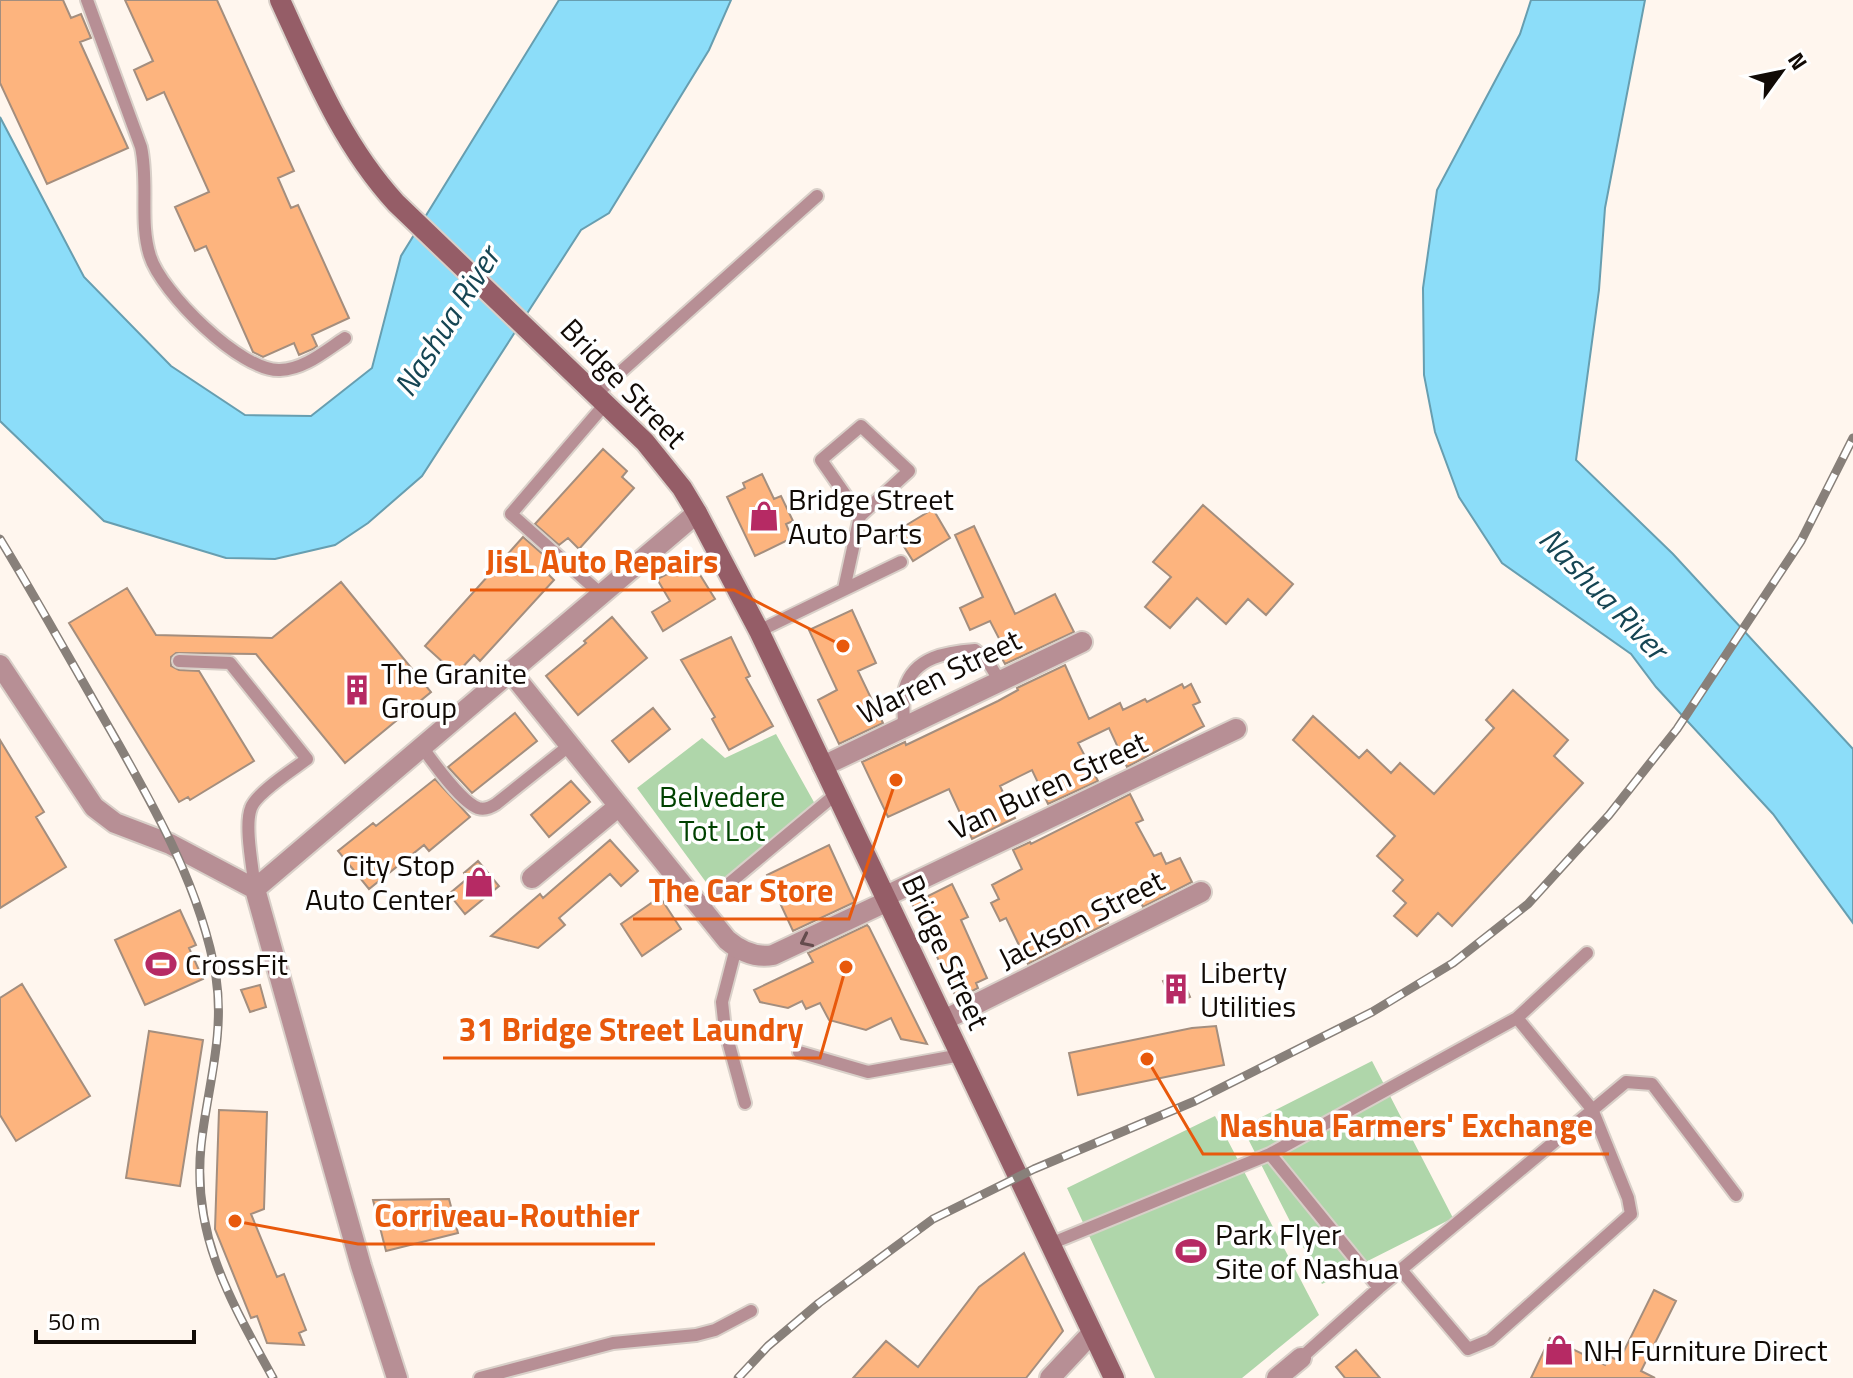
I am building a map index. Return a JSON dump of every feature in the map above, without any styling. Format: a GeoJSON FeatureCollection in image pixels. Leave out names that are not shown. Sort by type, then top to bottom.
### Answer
{"type":"FeatureCollection","features":[{"type":"Feature","properties":{"kind":"street","name":"Bridge Street"},"geometry":{"type":"LineString","coordinates":[[280,0],[338,123],[366,167],[396,203],[601,398],[660,459],[697,513],[759,631],[1114,1378]]}},
{"type":"Feature","properties":{"kind":"street"},"geometry":{"type":"LineString","coordinates":[[255,889],[697,513]]}},
{"type":"Feature","properties":{"kind":"street","name":"Warren Street"},"geometry":{"type":"LineString","coordinates":[[823,766],[1082,642]]}},
{"type":"Feature","properties":{"kind":"street"},"geometry":{"type":"LineString","coordinates":[[0,665],[94,807],[115,823],[170,844],[255,889],[357,1251],[397,1378]]}},
{"type":"Feature","properties":{"kind":"street"},"geometry":{"type":"LineString","coordinates":[[510,671],[736,948]]}},
{"type":"Feature","properties":{"kind":"street","name":"Van Buren Street"},"geometry":{"type":"LineString","coordinates":[[736,948],[764,957],[773,955],[1236,729]]}},
{"type":"Feature","properties":{"kind":"street"},"geometry":{"type":"LineString","coordinates":[[532,878],[619,806]]}},
{"type":"Feature","properties":{"kind":"street","name":"Jackson Street"},"geometry":{"type":"LineString","coordinates":[[944,1020],[1201,892]]}},
{"type":"Feature","properties":{"kind":"street"},"geometry":{"type":"LineString","coordinates":[[1050,1378],[1092,1333]]}},
{"type":"Feature","properties":{"kind":"street"},"geometry":{"type":"LineString","coordinates":[[1277,1378],[1301,1358]]}},
{"type":"Feature","properties":{"kind":"lane"},"geometry":{"type":"LineString","coordinates":[[87,0],[141,147],[146,170],[145,230],[150,258],[169,288],[195,317],[225,343],[267,369],[297,368],[345,338]]}},
{"type":"Feature","properties":{"kind":"lane"},"geometry":{"type":"LineString","coordinates":[[601,594],[511,514],[601,398],[817,196]]}},
{"type":"Feature","properties":{"kind":"lane"},"geometry":{"type":"LineString","coordinates":[[844,589],[860,516],[909,471],[861,426],[821,460],[860,516]]}},
{"type":"Feature","properties":{"kind":"lane"},"geometry":{"type":"LineString","coordinates":[[759,631],[901,562]]}},
{"type":"Feature","properties":{"kind":"lane"},"geometry":{"type":"LineString","coordinates":[[904,727],[904,689],[912,671],[930,658],[975,650],[987,660],[999,680]]}},
{"type":"Feature","properties":{"kind":"lane"},"geometry":{"type":"LineString","coordinates":[[179,661],[230,663],[307,759],[250,808],[255,889]]}},
{"type":"Feature","properties":{"kind":"lane"},"geometry":{"type":"LineString","coordinates":[[422,747],[465,798],[483,809],[496,804],[570,745]]}},
{"type":"Feature","properties":{"kind":"lane"},"geometry":{"type":"LineString","coordinates":[[701,907],[836,794]]}},
{"type":"Feature","properties":{"kind":"lane"},"geometry":{"type":"LineString","coordinates":[[736,948],[722,1002],[725,1030],[745,1103]]}},
{"type":"Feature","properties":{"kind":"lane"},"geometry":{"type":"LineString","coordinates":[[1050,1244],[1270,1154],[1517,1018],[1587,953]]}},
{"type":"Feature","properties":{"kind":"lane"},"geometry":{"type":"LineString","coordinates":[[1402,1271],[1468,1349],[1490,1340],[1631,1214],[1628,1198],[1592,1109],[1517,1018]]}},
{"type":"Feature","properties":{"kind":"lane"},"geometry":{"type":"LineString","coordinates":[[799,1052],[868,1072],[961,1055]]}},
{"type":"Feature","properties":{"kind":"lane"},"geometry":{"type":"LineString","coordinates":[[1301,1358],[1379,1288],[1626,1082],[1652,1084],[1736,1195]]}},
{"type":"Feature","properties":{"kind":"lane"},"geometry":{"type":"LineString","coordinates":[[1270,1154],[1379,1288]]}},
{"type":"Feature","properties":{"kind":"lane"},"geometry":{"type":"LineString","coordinates":[[480,1378],[613,1343],[706,1333],[728,1325],[751,1311]]}},
{"type":"Feature","properties":{"kind":"green space","name":"Belvedere Tot Lot"},"geometry":{"type":"Polygon","coordinates":[[[776,734],[815,804],[711,889],[637,788],[702,738],[725,758],[776,734]]]}},
{"type":"Feature","properties":{"kind":"green space"},"geometry":{"type":"Polygon","coordinates":[[[1372,1061],[1453,1218],[1322,1284],[1242,1127],[1372,1061]]]}},
{"type":"Feature","properties":{"kind":"green space","name":"Park Flyer Site of Nashua"},"geometry":{"type":"Polygon","coordinates":[[[1215,1116],[1319,1315],[1242,1378],[1155,1378],[1067,1188],[1215,1116]]]}},
{"type":"Feature","properties":{"kind":"water","name":"Nashua River"},"geometry":{"type":"Polygon","coordinates":[[[559,0],[731,0],[709,50],[609,213],[581,230],[422,476],[368,523],[335,545],[275,559],[226,558],[104,521],[0,421],[0,117],[84,277],[171,366],[245,415],[311,416],[372,368],[401,256],[559,0]]]}},
{"type":"Feature","properties":{"kind":"water","name":"Nashua River"},"geometry":{"type":"Polygon","coordinates":[[[1531,0],[1645,0],[1605,208],[1599,290],[1576,460],[1673,554],[1853,749],[1853,923],[1773,814],[1656,687],[1631,654],[1502,563],[1459,497],[1435,432],[1424,375],[1423,288],[1437,190],[1520,34],[1531,0]]]}},
{"type":"Feature","properties":{"kind":"building"},"geometry":{"type":"Polygon","coordinates":[[[0,0],[63,0],[71,18],[81,14],[91,38],[80,42],[128,148],[47,184],[0,83],[0,0]]]}},
{"type":"Feature","properties":{"kind":"building"},"geometry":{"type":"Polygon","coordinates":[[[125,0],[217,0],[294,171],[278,178],[291,208],[298,205],[349,318],[312,335],[317,346],[313,349],[299,355],[294,343],[263,357],[253,352],[206,246],[195,251],[175,207],[209,192],[164,92],[147,100],[134,70],[153,61],[125,0]]]}},
{"type":"Feature","properties":{"kind":"building"},"geometry":{"type":"Polygon","coordinates":[[[603,449],[627,471],[622,477],[634,488],[579,549],[568,538],[559,545],[535,524],[603,449]]]}},
{"type":"Feature","properties":{"kind":"building","name":"Bridge Street Auto Parts"},"geometry":{"type":"Polygon","coordinates":[[[762,474],[774,499],[781,496],[793,521],[786,524],[792,538],[755,556],[727,497],[745,488],[743,483],[762,474]]]}},
{"type":"Feature","properties":{"kind":"building"},"geometry":{"type":"Polygon","coordinates":[[[1203,505],[1293,584],[1266,615],[1248,599],[1226,624],[1197,598],[1170,628],[1145,607],[1171,577],[1153,562],[1203,505]]]}},
{"type":"Feature","properties":{"kind":"building"},"geometry":{"type":"Polygon","coordinates":[[[933,509],[950,538],[913,561],[895,532],[933,509]]]}},
{"type":"Feature","properties":{"kind":"building"},"geometry":{"type":"Polygon","coordinates":[[[974,526],[1015,614],[1055,594],[1074,632],[1005,664],[999,653],[1005,650],[990,621],[970,630],[960,608],[983,597],[955,535],[974,526]]]}},
{"type":"Feature","properties":{"kind":"building"},"geometry":{"type":"Polygon","coordinates":[[[523,537],[547,558],[540,566],[554,580],[480,661],[474,655],[456,674],[425,646],[523,537]]]}},
{"type":"Feature","properties":{"kind":"building"},"geometry":{"type":"Polygon","coordinates":[[[692,562],[715,599],[663,631],[652,612],[670,601],[657,579],[692,562]]]}},
{"type":"Feature","properties":{"kind":"building","name":"The Granite Group"},"geometry":{"type":"Polygon","coordinates":[[[341,582],[431,692],[345,763],[256,654],[176,653],[171,657],[171,666],[179,670],[199,671],[254,761],[190,800],[188,797],[179,802],[69,623],[127,588],[156,635],[272,638],[341,582]]]}},
{"type":"Feature","properties":{"kind":"building"},"geometry":{"type":"Polygon","coordinates":[[[852,610],[876,663],[858,671],[883,723],[839,744],[818,700],[837,690],[809,630],[852,610]]]}},
{"type":"Feature","properties":{"kind":"building"},"geometry":{"type":"Polygon","coordinates":[[[612,617],[647,658],[578,715],[546,676],[612,617]]]}},
{"type":"Feature","properties":{"kind":"building"},"geometry":{"type":"Polygon","coordinates":[[[731,637],[750,676],[746,678],[773,726],[729,750],[712,719],[715,717],[681,660],[731,637]]]}},
{"type":"Feature","properties":{"kind":"building"},"geometry":{"type":"Polygon","coordinates":[[[1065,665],[1089,719],[1120,703],[1123,710],[1182,684],[1184,688],[1191,684],[1200,702],[1193,705],[1204,726],[1127,767],[1109,728],[1078,743],[1098,781],[1048,804],[1032,770],[1000,786],[1015,818],[972,839],[949,789],[888,817],[862,762],[905,742],[906,745],[1065,665]]]}},
{"type":"Feature","properties":{"kind":"building"},"geometry":{"type":"Polygon","coordinates":[[[1513,690],[1568,740],[1554,756],[1583,783],[1452,926],[1438,913],[1417,936],[1394,916],[1406,903],[1393,891],[1403,880],[1377,856],[1395,836],[1293,740],[1313,716],[1359,758],[1367,750],[1391,773],[1400,763],[1434,794],[1494,728],[1486,720],[1513,690]]]}},
{"type":"Feature","properties":{"kind":"building"},"geometry":{"type":"Polygon","coordinates":[[[653,708],[670,729],[629,762],[612,741],[653,708]]]}},
{"type":"Feature","properties":{"kind":"building"},"geometry":{"type":"Polygon","coordinates":[[[515,713],[537,741],[472,793],[448,767],[515,713]]]}},
{"type":"Feature","properties":{"kind":"building"},"geometry":{"type":"Polygon","coordinates":[[[0,740],[44,812],[36,817],[66,867],[0,908],[0,740]]]}},
{"type":"Feature","properties":{"kind":"building"},"geometry":{"type":"Polygon","coordinates":[[[435,779],[470,817],[429,851],[424,845],[369,889],[338,851],[373,823],[376,826],[435,779]]]}},
{"type":"Feature","properties":{"kind":"building"},"geometry":{"type":"Polygon","coordinates":[[[571,781],[590,802],[549,837],[531,815],[571,781]]]}},
{"type":"Feature","properties":{"kind":"building"},"geometry":{"type":"Polygon","coordinates":[[[1130,794],[1143,820],[1136,823],[1154,856],[1161,853],[1166,864],[1180,858],[1192,882],[1143,907],[1138,896],[1104,912],[1108,923],[1028,964],[1006,918],[1000,921],[991,903],[999,899],[992,885],[1022,869],[1013,850],[1130,794]]]}},
{"type":"Feature","properties":{"kind":"building"},"geometry":{"type":"Polygon","coordinates":[[[610,840],[638,871],[621,886],[610,874],[559,918],[565,925],[538,948],[491,936],[540,894],[543,898],[610,840]]]}},
{"type":"Feature","properties":{"kind":"building"},"geometry":{"type":"Polygon","coordinates":[[[829,845],[855,902],[793,931],[767,875],[829,845]]]}},
{"type":"Feature","properties":{"kind":"building","name":"City Stop Auto Center"},"geometry":{"type":"Polygon","coordinates":[[[478,861],[499,886],[465,914],[449,894],[468,878],[464,873],[478,861]]]}},
{"type":"Feature","properties":{"kind":"building"},"geometry":{"type":"Polygon","coordinates":[[[952,884],[968,917],[961,920],[987,978],[976,983],[978,988],[957,999],[912,904],[952,884]]]}},
{"type":"Feature","properties":{"kind":"building"},"geometry":{"type":"Polygon","coordinates":[[[660,897],[681,929],[642,956],[621,924],[660,897]]]}},
{"type":"Feature","properties":{"kind":"building","name":"CrossFit"},"geometry":{"type":"Polygon","coordinates":[[[180,910],[196,945],[189,948],[203,979],[145,1005],[115,940],[180,910]]]}},
{"type":"Feature","properties":{"kind":"building"},"geometry":{"type":"Polygon","coordinates":[[[867,925],[927,1044],[901,1039],[891,1018],[866,1030],[829,1020],[820,1003],[806,1009],[802,1001],[788,1008],[760,1002],[754,990],[813,962],[808,953],[867,925]]]}},
{"type":"Feature","properties":{"kind":"building","name":"Liberty Utilities"},"geometry":{"type":"Polygon","coordinates":[[[1180,974],[1190,997],[1173,1004],[1163,981],[1180,974]]]}},
{"type":"Feature","properties":{"kind":"building"},"geometry":{"type":"Polygon","coordinates":[[[22,984],[90,1096],[16,1141],[0,1115],[0,998],[22,984]]]}},
{"type":"Feature","properties":{"kind":"building"},"geometry":{"type":"Polygon","coordinates":[[[260,985],[266,1007],[250,1012],[241,990],[260,985]]]}},
{"type":"Feature","properties":{"kind":"building"},"geometry":{"type":"Polygon","coordinates":[[[1216,1026],[1224,1065],[1078,1095],[1069,1053],[1216,1026]]]}},
{"type":"Feature","properties":{"kind":"building"},"geometry":{"type":"Polygon","coordinates":[[[149,1031],[203,1040],[180,1186],[126,1178],[149,1031]]]}},
{"type":"Feature","properties":{"kind":"building"},"geometry":{"type":"Polygon","coordinates":[[[219,1110],[267,1112],[264,1209],[251,1214],[277,1277],[284,1274],[306,1330],[299,1333],[304,1345],[267,1343],[257,1316],[251,1318],[215,1229],[219,1110]]]}},
{"type":"Feature","properties":{"kind":"building"},"geometry":{"type":"Polygon","coordinates":[[[449,1199],[458,1233],[386,1251],[373,1200],[449,1199]]]}},
{"type":"Feature","properties":{"kind":"building"},"geometry":{"type":"Polygon","coordinates":[[[1024,1253],[1063,1331],[1026,1378],[853,1378],[886,1341],[918,1367],[979,1287],[1024,1253]]]}},
{"type":"Feature","properties":{"kind":"building"},"geometry":{"type":"Polygon","coordinates":[[[1654,1290],[1676,1301],[1641,1371],[1655,1378],[1531,1378],[1550,1338],[1605,1365],[1609,1356],[1619,1361],[1654,1290]]]}},
{"type":"Feature","properties":{"kind":"building"},"geometry":{"type":"Polygon","coordinates":[[[1356,1350],[1380,1378],[1345,1378],[1336,1367],[1356,1350]]]}},
{"type":"Feature","properties":{"kind":"railway"},"geometry":{"type":"LineString","coordinates":[[738,1378],[768,1346],[819,1303],[933,1219],[1034,1169],[1195,1101],[1372,1012],[1453,963],[1528,904],[1609,815],[1677,729],[1801,541],[1853,438]]}},
{"type":"Feature","properties":{"kind":"railway"},"geometry":{"type":"LineString","coordinates":[[0,539],[155,811],[198,909],[209,943],[218,999],[217,1041],[201,1146],[203,1210],[209,1239],[229,1295],[273,1378]]}},
{"type":"Feature","properties":{"kind":"place","name":"Bridge Street Auto Parts"},"geometry":{"type":"Point","coordinates":[764,516]}},
{"type":"Feature","properties":{"kind":"place","name":"JisL Auto Repairs"},"geometry":{"type":"Point","coordinates":[843,646]}},
{"type":"Feature","properties":{"kind":"place","name":"The Granite Group"},"geometry":{"type":"Point","coordinates":[357,690]}},
{"type":"Feature","properties":{"kind":"place","name":"The Car Store"},"geometry":{"type":"Point","coordinates":[896,780]}},
{"type":"Feature","properties":{"kind":"place","name":"City Stop Auto Center"},"geometry":{"type":"Point","coordinates":[479,882]}},
{"type":"Feature","properties":{"kind":"place","name":"CrossFit"},"geometry":{"type":"Point","coordinates":[161,964]}},
{"type":"Feature","properties":{"kind":"place","name":"31 Bridge Street Laundry"},"geometry":{"type":"Point","coordinates":[846,967]}},
{"type":"Feature","properties":{"kind":"place","name":"Liberty Utilities"},"geometry":{"type":"Point","coordinates":[1176,989]}},
{"type":"Feature","properties":{"kind":"place","name":"Nashua Farmers' Exchange"},"geometry":{"type":"Point","coordinates":[1147,1059]}},
{"type":"Feature","properties":{"kind":"place","name":"Corriveau-Routhier"},"geometry":{"type":"Point","coordinates":[235,1221]}},
{"type":"Feature","properties":{"kind":"place","name":"Park Flyer Site of Nashua"},"geometry":{"type":"Point","coordinates":[1191,1251]}},
{"type":"Feature","properties":{"kind":"place","name":"NH Furniture Direct"},"geometry":{"type":"Point","coordinates":[1559,1350]}}]}
